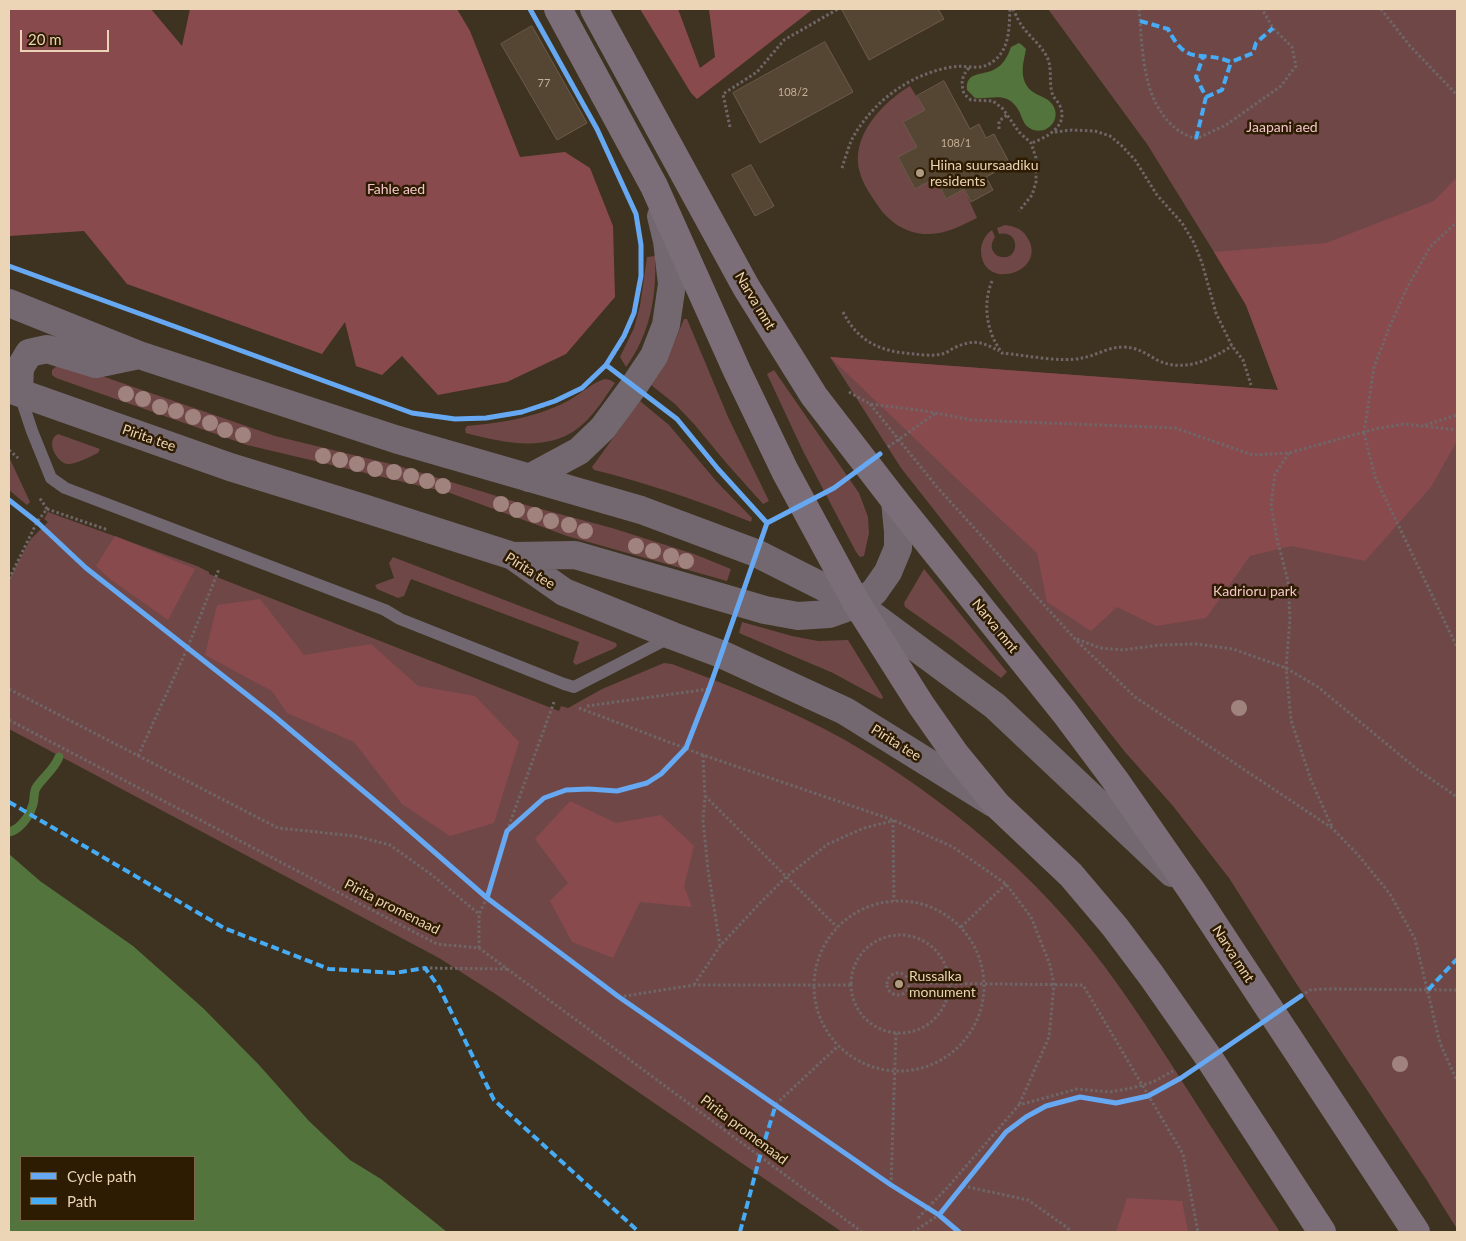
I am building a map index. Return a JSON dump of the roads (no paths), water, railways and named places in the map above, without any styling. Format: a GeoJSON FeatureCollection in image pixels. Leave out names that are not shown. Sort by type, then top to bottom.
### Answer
{"type":"FeatureCollection","features":[{"type":"Feature","properties":{"kind":"main road"},"geometry":{"type":"LineString","coordinates":[[558,9],[654,186],[737,372],[781,463],[857,604],[921,705],[956,754],[997,805],[1071,875],[1115,927],[1151,974],[1322,1232]]}},
{"type":"Feature","properties":{"kind":"main road","name":"Narva mnt"},"geometry":{"type":"LineString","coordinates":[[594,9],[746,287],[814,396],[873,458],[895,501],[1065,713],[1115,780],[1192,891],[1416,1232]]}},
{"type":"Feature","properties":{"kind":"main road"},"geometry":{"type":"LineString","coordinates":[[529,478],[579,451],[603,428],[654,356],[666,326],[672,284],[667,240],[654,186]]}},
{"type":"Feature","properties":{"kind":"main road"},"geometry":{"type":"LineString","coordinates":[[9,304],[139,354],[395,439],[641,510],[756,553],[857,604],[995,706],[1192,891]]}},
{"type":"Feature","properties":{"kind":"main road"},"geometry":{"type":"LineString","coordinates":[[14,390],[20,368],[29,353],[47,349],[96,364],[139,354]]}},
{"type":"Feature","properties":{"kind":"main road","name":"Pirita tee"},"geometry":{"type":"LineString","coordinates":[[14,390],[230,467],[513,556],[564,592],[721,654],[845,712],[997,805]]}},
{"type":"Feature","properties":{"kind":"main road"},"geometry":{"type":"LineString","coordinates":[[513,556],[575,555],[739,604],[798,616],[829,614],[857,604],[874,592],[888,572],[898,548],[895,501]]}},
{"type":"Feature","properties":{"kind":"lane"},"geometry":{"type":"LineString","coordinates":[[14,390],[51,478],[65,488],[385,610],[400,618],[564,684],[574,687],[673,636]]}},
{"type":"Feature","properties":{"kind":"waterway"},"geometry":{"type":"LineString","coordinates":[[9,832],[20,826],[26,819],[33,805],[36,788],[59,757]]}},
{"type":"Feature","properties":{"kind":"place","name":"Hiina suursaadiku residents"},"geometry":{"type":"Point","coordinates":[920,173]}},
{"type":"Feature","properties":{"kind":"place","name":"Russalka monument"},"geometry":{"type":"Point","coordinates":[899,984]}},
{"type":"Feature","properties":{"kind":"park label","name":"Jaapani aed"},"geometry":{"type":"Point","coordinates":[1282,127]}},
{"type":"Feature","properties":{"kind":"park label","name":"Fahle aed"},"geometry":{"type":"Point","coordinates":[396,189]}},
{"type":"Feature","properties":{"kind":"park label","name":"Kadrioru park"},"geometry":{"type":"Point","coordinates":[1255,591]}}]}
